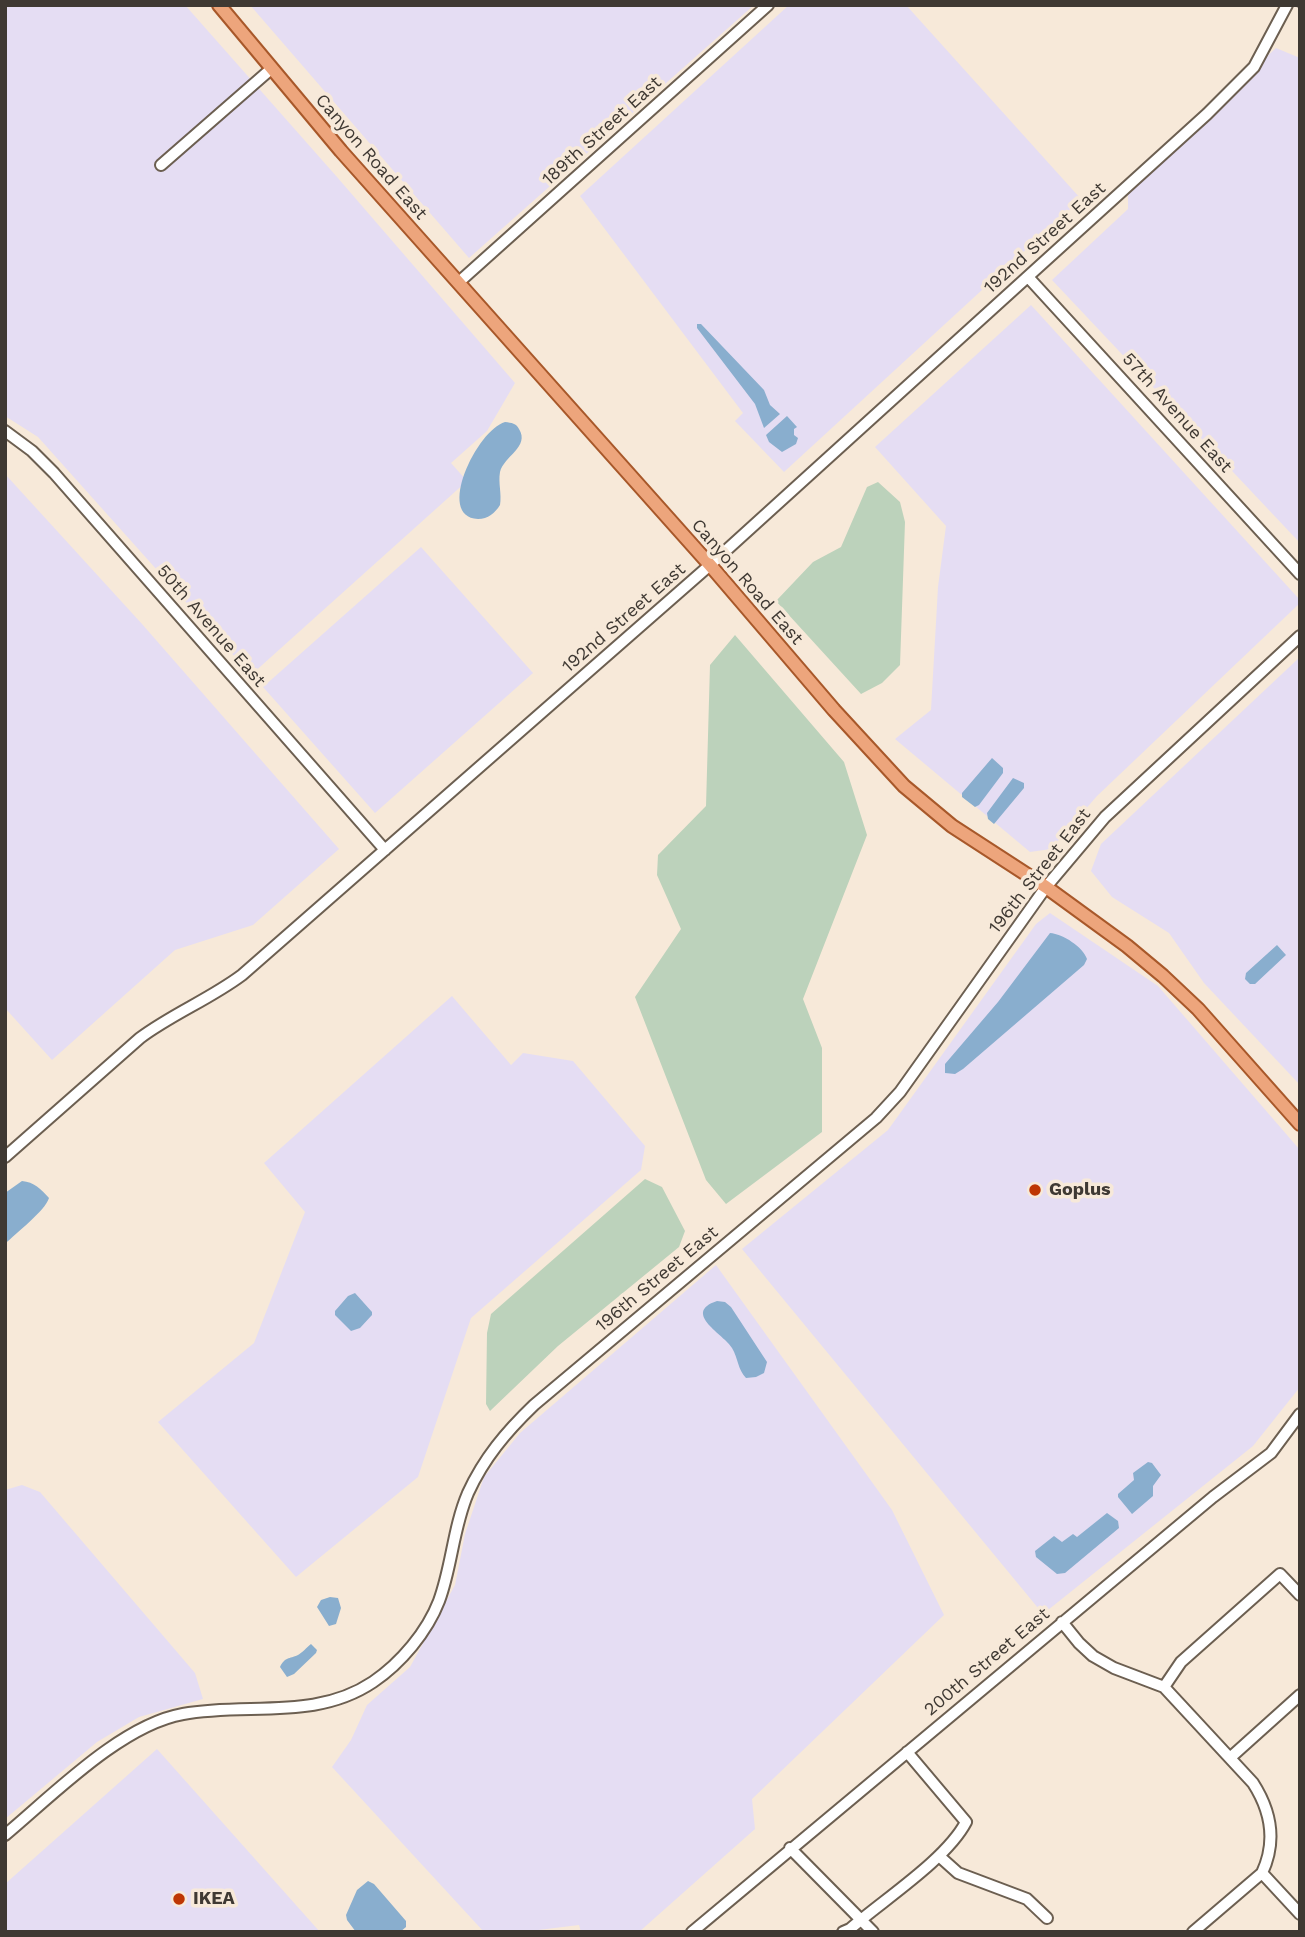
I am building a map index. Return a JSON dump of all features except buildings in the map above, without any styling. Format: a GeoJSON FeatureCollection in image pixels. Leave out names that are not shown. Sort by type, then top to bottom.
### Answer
{"type":"FeatureCollection","features":[{"type":"Feature","properties":{"kind":"main road","name":"Canyon Road East"},"geometry":{"type":"LineString","coordinates":[[219,5],[271,69],[710,565],[834,710],[904,786],[952,826],[1046,887],[1163,976],[1198,1009],[1300,1124]]}},
{"type":"Feature","properties":{"kind":"street","name":"189th Street East"},"geometry":{"type":"LineString","coordinates":[[459,282],[768,5]]}},
{"type":"Feature","properties":{"kind":"street","name":"192nd Street East"},"geometry":{"type":"LineString","coordinates":[[5,1157],[139,1038],[212,996],[242,975],[710,565],[1207,114],[1254,67],[1287,5]]}},
{"type":"Feature","properties":{"kind":"street"},"geometry":{"type":"LineString","coordinates":[[161,165],[271,69]]}},
{"type":"Feature","properties":{"kind":"street","name":"57th Avenue East"},"geometry":{"type":"LineString","coordinates":[[1028,277],[1300,574]]}},
{"type":"Feature","properties":{"kind":"street","name":"50th Avenue East"},"geometry":{"type":"LineString","coordinates":[[5,431],[32,451],[54,473],[385,850]]}},
{"type":"Feature","properties":{"kind":"street","name":"196th Street East"},"geometry":{"type":"LineString","coordinates":[[5,1835],[110,1746],[140,1730],[180,1714],[315,1706],[372,1683],[398,1661],[422,1631],[439,1601],[455,1529],[467,1496],[481,1465],[502,1437],[534,1405],[876,1118],[905,1086],[1046,887],[1105,817],[1300,636]]}},
{"type":"Feature","properties":{"kind":"street","name":"200th Street East"},"geometry":{"type":"LineString","coordinates":[[692,1932],[1213,1497],[1271,1453],[1300,1415]]}},
{"type":"Feature","properties":{"kind":"street"},"geometry":{"type":"LineString","coordinates":[[1164,1687],[1181,1662],[1280,1574],[1300,1595]]}},
{"type":"Feature","properties":{"kind":"street"},"geometry":{"type":"LineString","coordinates":[[1062,1622],[1093,1656],[1114,1668],[1164,1687],[1253,1783],[1268,1813],[1271,1841],[1262,1873],[1193,1932]]}},
{"type":"Feature","properties":{"kind":"street"},"geometry":{"type":"LineString","coordinates":[[1231,1757],[1300,1695]]}},
{"type":"Feature","properties":{"kind":"street"},"geometry":{"type":"LineString","coordinates":[[843,1932],[939,1856],[960,1834],[966,1822],[907,1752]]}},
{"type":"Feature","properties":{"kind":"street"},"geometry":{"type":"LineString","coordinates":[[790,1848],[873,1932]]}},
{"type":"Feature","properties":{"kind":"street"},"geometry":{"type":"LineString","coordinates":[[939,1856],[958,1873],[1027,1899],[1047,1918]]}},
{"type":"Feature","properties":{"kind":"street"},"geometry":{"type":"LineString","coordinates":[[1262,1873],[1300,1914]]}},
{"type":"Feature","properties":{"kind":"shaded area"},"geometry":{"type":"Polygon","coordinates":[[[5,5],[185,5],[515,383],[487,431],[451,463],[467,481],[251,675],[38,437],[5,416],[5,5]]]}},
{"type":"Feature","properties":{"kind":"shaded area"},"geometry":{"type":"Polygon","coordinates":[[[250,5],[754,5],[469,258],[250,5]]]}},
{"type":"Feature","properties":{"kind":"shaded area"},"geometry":{"type":"Polygon","coordinates":[[[789,5],[906,5],[1081,199],[784,472],[735,421],[743,413],[580,196],[789,5]]]}},
{"type":"Feature","properties":{"kind":"shaded area"},"geometry":{"type":"Polygon","coordinates":[[[1276,48],[1300,58],[1300,543],[1052,280],[1128,209],[1128,186],[1276,48]]]}},
{"type":"Feature","properties":{"kind":"shaded area"},"geometry":{"type":"Polygon","coordinates":[[[1031,305],[1300,603],[1097,796],[1051,849],[1030,852],[895,739],[931,710],[938,587],[946,526],[875,447],[1031,305]]]}},
{"type":"Feature","properties":{"kind":"shaded area"},"geometry":{"type":"Polygon","coordinates":[[[5,474],[142,624],[339,849],[253,925],[175,950],[52,1060],[5,1008],[5,474]]]}},
{"type":"Feature","properties":{"kind":"shaded area"},"geometry":{"type":"Polygon","coordinates":[[[421,547],[533,673],[375,813],[263,687],[421,547]]]}},
{"type":"Feature","properties":{"kind":"shaded area"},"geometry":{"type":"Polygon","coordinates":[[[1300,657],[1300,1085],[1204,983],[1169,933],[1112,897],[1091,871],[1101,844],[1300,657]]]}},
{"type":"Feature","properties":{"kind":"shaded area"},"geometry":{"type":"Polygon","coordinates":[[[1050,913],[1158,986],[1300,1150],[1300,1387],[1253,1446],[1043,1614],[742,1249],[888,1130],[1036,924],[1050,913]]]}},
{"type":"Feature","properties":{"kind":"shaded area"},"geometry":{"type":"Polygon","coordinates":[[[452,996],[511,1065],[523,1053],[573,1061],[645,1146],[641,1170],[471,1318],[418,1477],[296,1577],[158,1422],[254,1343],[305,1212],[264,1163],[452,996]]]}},
{"type":"Feature","properties":{"kind":"shaded area"},"geometry":{"type":"Polygon","coordinates":[[[716,1265],[892,1510],[944,1615],[752,1799],[755,1829],[639,1932],[581,1932],[579,1925],[522,1932],[484,1932],[332,1767],[351,1740],[367,1705],[410,1667],[455,1585],[465,1534],[484,1477],[520,1433],[716,1265]]]}},
{"type":"Feature","properties":{"kind":"shaded area"},"geometry":{"type":"Polygon","coordinates":[[[22,1485],[40,1492],[195,1673],[203,1699],[139,1717],[97,1742],[5,1819],[5,1490],[22,1485]]]}},
{"type":"Feature","properties":{"kind":"shaded area"},"geometry":{"type":"Polygon","coordinates":[[[157,1749],[320,1932],[5,1932],[5,1884],[157,1749]]]}},
{"type":"Feature","properties":{"kind":"green space"},"geometry":{"type":"Polygon","coordinates":[[[878,482],[900,502],[905,522],[900,665],[882,683],[861,694],[776,601],[813,562],[841,547],[867,487],[878,482]]]}},
{"type":"Feature","properties":{"kind":"green space"},"geometry":{"type":"Polygon","coordinates":[[[735,635],[844,762],[867,835],[803,999],[822,1048],[822,1132],[726,1204],[706,1180],[635,997],[681,929],[657,875],[658,855],[706,806],[710,665],[735,635]]]}},
{"type":"Feature","properties":{"kind":"green space"},"geometry":{"type":"Polygon","coordinates":[[[645,1179],[662,1187],[685,1231],[679,1247],[558,1346],[490,1411],[486,1404],[487,1333],[491,1314],[645,1179]]]}},
{"type":"Feature","properties":{"kind":"water"},"geometry":{"type":"Polygon","coordinates":[[[697,324],[701,324],[764,390],[770,405],[780,414],[764,428],[755,404],[697,328],[697,324]]]}},
{"type":"Feature","properties":{"kind":"water"},"geometry":{"type":"Polygon","coordinates":[[[787,416],[797,427],[794,429],[794,435],[798,438],[796,444],[782,452],[769,442],[766,435],[787,416]]]}},
{"type":"Feature","properties":{"kind":"water"},"geometry":{"type":"Polygon","coordinates":[[[505,422],[518,427],[522,435],[519,446],[500,472],[500,505],[485,518],[466,515],[460,504],[460,490],[465,473],[483,440],[494,428],[505,422]]]}},
{"type":"Feature","properties":{"kind":"water"},"geometry":{"type":"Polygon","coordinates":[[[992,758],[1003,768],[1003,773],[975,807],[962,797],[962,793],[992,758]]]}},
{"type":"Feature","properties":{"kind":"water"},"geometry":{"type":"Polygon","coordinates":[[[1013,778],[1024,783],[1024,788],[994,824],[988,819],[987,813],[1013,778]]]}},
{"type":"Feature","properties":{"kind":"water"},"geometry":{"type":"Polygon","coordinates":[[[1050,933],[1077,946],[1087,959],[1084,965],[963,1069],[955,1074],[945,1073],[945,1064],[998,1002],[1050,933]]]}},
{"type":"Feature","properties":{"kind":"water"},"geometry":{"type":"Polygon","coordinates":[[[1277,945],[1286,955],[1255,984],[1250,984],[1245,979],[1246,973],[1277,945]]]}},
{"type":"Feature","properties":{"kind":"water"},"geometry":{"type":"Polygon","coordinates":[[[22,1181],[37,1186],[49,1198],[36,1215],[5,1244],[5,1193],[22,1181]]]}},
{"type":"Feature","properties":{"kind":"water"},"geometry":{"type":"Polygon","coordinates":[[[355,1293],[372,1315],[360,1328],[351,1331],[335,1315],[335,1311],[348,1296],[355,1293]]]}},
{"type":"Feature","properties":{"kind":"water"},"geometry":{"type":"Polygon","coordinates":[[[717,1301],[725,1302],[731,1307],[767,1362],[764,1373],[746,1378],[732,1348],[704,1318],[703,1312],[707,1306],[717,1301]]]}},
{"type":"Feature","properties":{"kind":"water"},"geometry":{"type":"Polygon","coordinates":[[[1148,1462],[1152,1463],[1161,1475],[1153,1486],[1153,1496],[1132,1514],[1118,1494],[1134,1480],[1133,1473],[1148,1462]]]}},
{"type":"Feature","properties":{"kind":"water"},"geometry":{"type":"Polygon","coordinates":[[[1107,1513],[1118,1521],[1119,1528],[1065,1573],[1057,1574],[1036,1557],[1035,1551],[1054,1536],[1062,1542],[1073,1534],[1077,1537],[1107,1513]]]}},
{"type":"Feature","properties":{"kind":"water"},"geometry":{"type":"Polygon","coordinates":[[[338,1598],[341,1608],[336,1624],[329,1626],[317,1607],[321,1600],[338,1598]]]}},
{"type":"Feature","properties":{"kind":"water"},"geometry":{"type":"Polygon","coordinates":[[[311,1644],[317,1650],[316,1653],[294,1674],[287,1677],[280,1667],[282,1664],[311,1644]]]}},
{"type":"Feature","properties":{"kind":"water"},"geometry":{"type":"Polygon","coordinates":[[[368,1881],[374,1884],[406,1921],[406,1927],[400,1932],[356,1932],[347,1920],[346,1915],[357,1890],[368,1881]]]}},
{"type":"Feature","properties":{"kind":"place","name":"Goplus"},"geometry":{"type":"Point","coordinates":[1035,1190]}},
{"type":"Feature","properties":{"kind":"place","name":"IKEA"},"geometry":{"type":"Point","coordinates":[179,1899]}}]}
